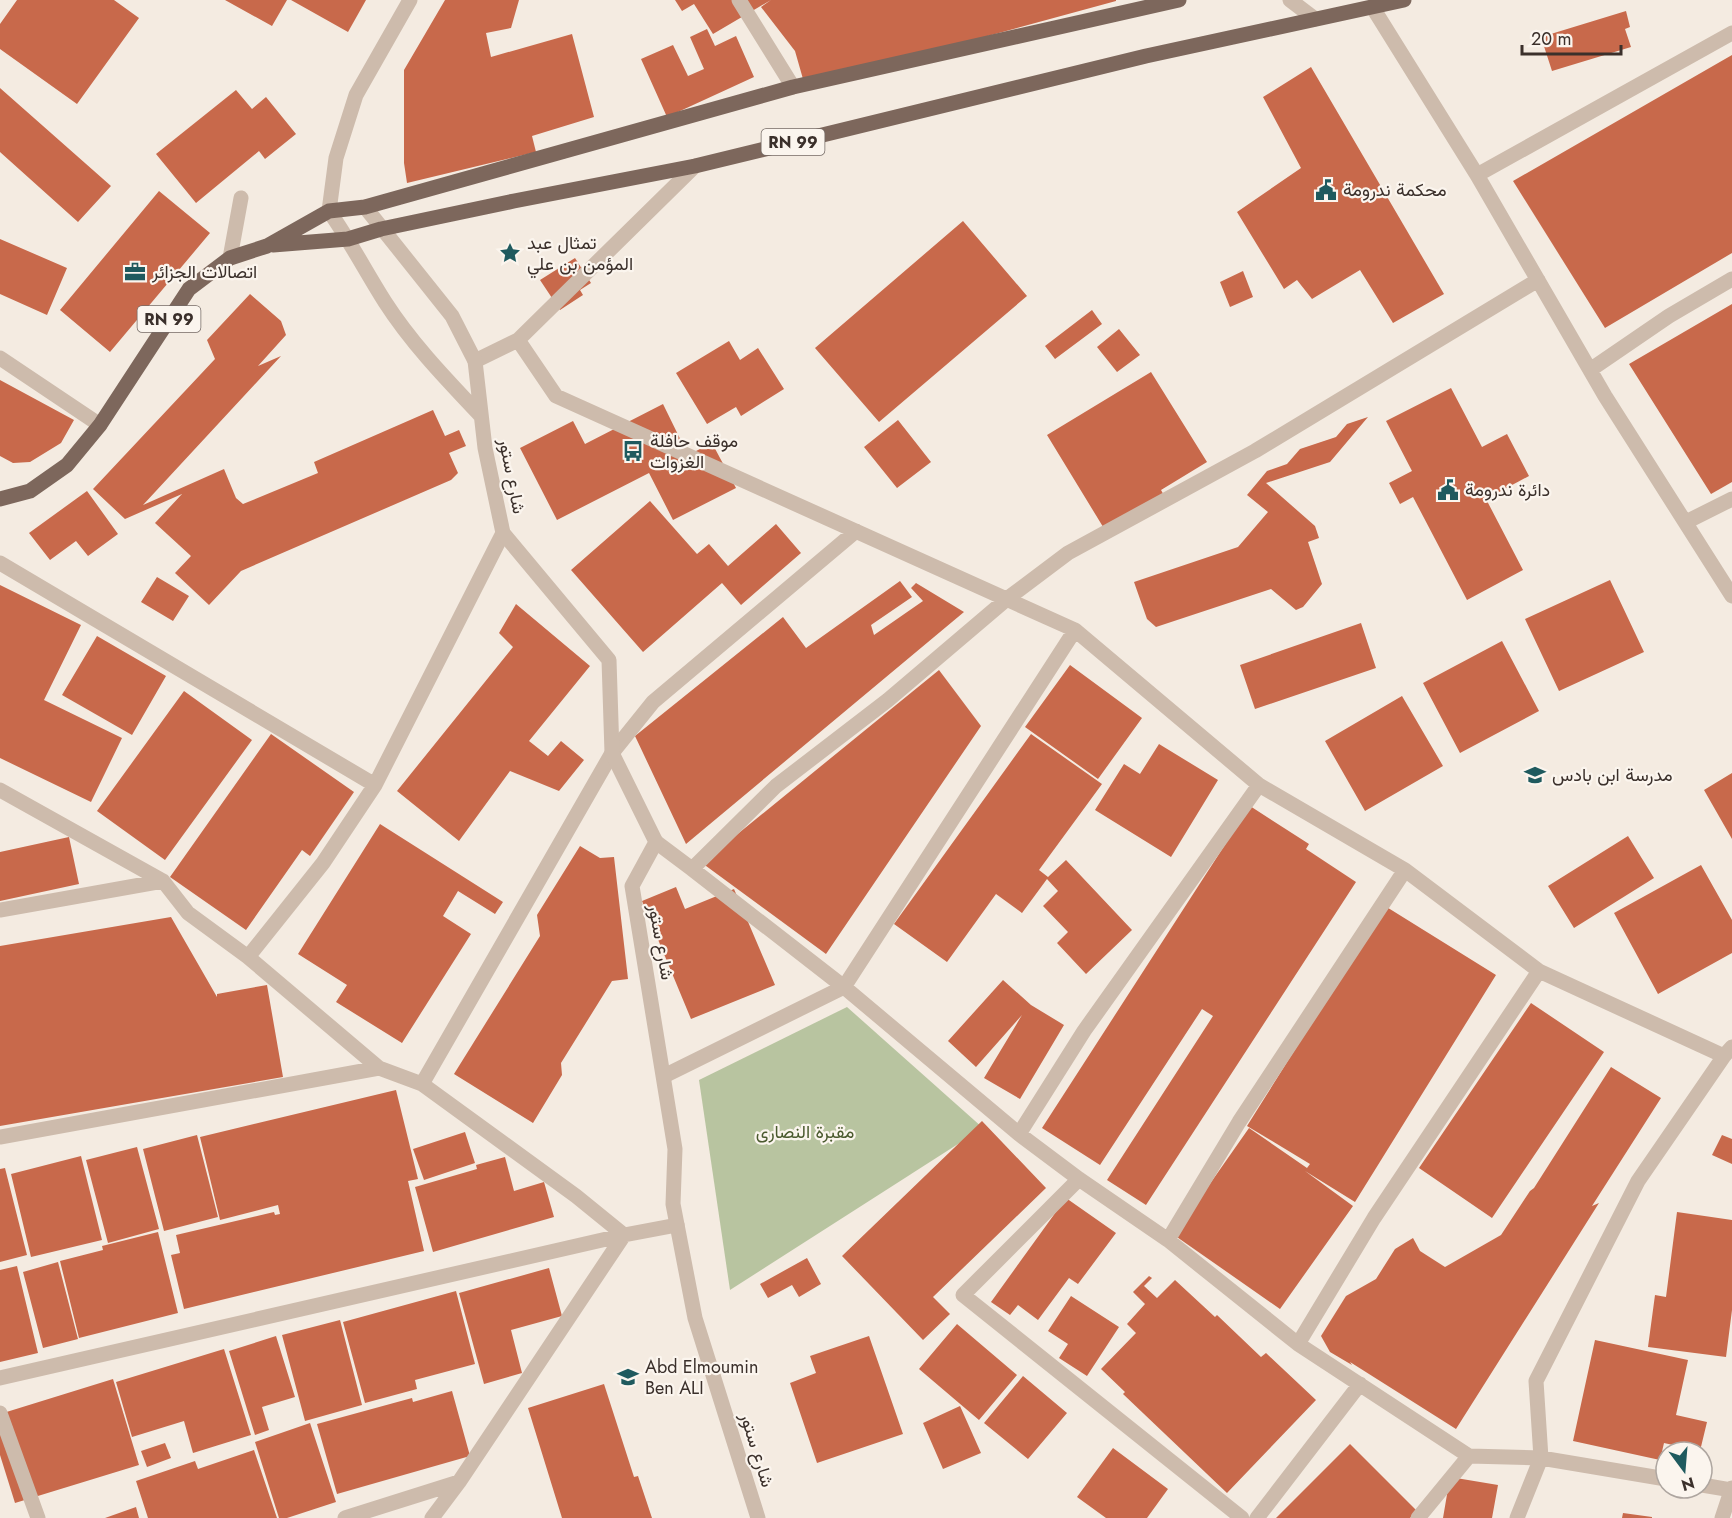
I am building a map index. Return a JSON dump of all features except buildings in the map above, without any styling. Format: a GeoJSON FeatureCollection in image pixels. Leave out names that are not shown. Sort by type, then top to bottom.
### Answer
{"type":"FeatureCollection","features":[{"type":"Feature","properties":{"kind":"main road","name":"RN 99"},"geometry":{"type":"LineString","coordinates":[[0,499],[30,491],[67,465],[100,425],[189,289],[230,258],[267,246],[329,211],[365,207],[793,87],[1179,0]]}},
{"type":"Feature","properties":{"kind":"main road","name":"RN 99"},"geometry":{"type":"LineString","coordinates":[[267,246],[348,238],[381,229],[695,165],[1146,56],[1404,0]]}},
{"type":"Feature","properties":{"kind":"street"},"geometry":{"type":"LineString","coordinates":[[410,0],[356,95],[336,158],[329,211],[348,238],[386,304],[432,365],[481,416]]}},
{"type":"Feature","properties":{"kind":"street"},"geometry":{"type":"LineString","coordinates":[[739,0],[793,87]]}},
{"type":"Feature","properties":{"kind":"street"},"geometry":{"type":"LineString","coordinates":[[1290,0],[1315,19]]}},
{"type":"Feature","properties":{"kind":"street"},"geometry":{"type":"LineString","coordinates":[[1373,8],[1477,175],[1590,370],[1732,596]]}},
{"type":"Feature","properties":{"kind":"street"},"geometry":{"type":"LineString","coordinates":[[1477,175],[1732,33]]}},
{"type":"Feature","properties":{"kind":"street"},"geometry":{"type":"LineString","coordinates":[[475,361],[518,340],[695,165]]}},
{"type":"Feature","properties":{"kind":"street"},"geometry":{"type":"LineString","coordinates":[[230,258],[241,198]]}},
{"type":"Feature","properties":{"kind":"street","name":"شارع ستور"},"geometry":{"type":"LineString","coordinates":[[365,207],[452,316],[475,361],[485,448],[503,533],[609,660],[612,753],[656,842],[632,886],[675,1149],[673,1204],[695,1318],[758,1518]]}},
{"type":"Feature","properties":{"kind":"street"},"geometry":{"type":"LineString","coordinates":[[1590,370],[1669,316],[1732,279]]}},
{"type":"Feature","properties":{"kind":"street"},"geometry":{"type":"LineString","coordinates":[[692,869],[776,786],[888,700],[1008,598],[1068,553],[1255,451],[1538,280]]}},
{"type":"Feature","properties":{"kind":"street"},"geometry":{"type":"LineString","coordinates":[[518,340],[556,396],[1075,630],[1259,785],[1405,870],[1539,971],[1728,1051],[1638,1181],[1536,1381],[1541,1458],[1517,1518]]}},
{"type":"Feature","properties":{"kind":"street"},"geometry":{"type":"LineString","coordinates":[[0,358],[100,425]]}},
{"type":"Feature","properties":{"kind":"street"},"geometry":{"type":"LineString","coordinates":[[1686,522],[1732,499]]}},
{"type":"Feature","properties":{"kind":"street"},"geometry":{"type":"LineString","coordinates":[[422,1084],[612,753],[653,702],[856,531]]}},
{"type":"Feature","properties":{"kind":"street"},"geometry":{"type":"LineString","coordinates":[[248,957],[323,863],[375,785],[503,533]]}},
{"type":"Feature","properties":{"kind":"street"},"geometry":{"type":"LineString","coordinates":[[0,563],[375,785]]}},
{"type":"Feature","properties":{"kind":"street"},"geometry":{"type":"LineString","coordinates":[[664,1076],[844,987],[1075,630]]}},
{"type":"Feature","properties":{"kind":"street"},"geometry":{"type":"LineString","coordinates":[[1019,1134],[1084,1031],[1259,785]]}},
{"type":"Feature","properties":{"kind":"street"},"geometry":{"type":"LineString","coordinates":[[0,790],[163,881],[188,913],[248,957],[379,1068],[422,1084],[576,1196],[624,1235]]}},
{"type":"Feature","properties":{"kind":"street"},"geometry":{"type":"LineString","coordinates":[[656,842],[844,987],[1019,1134],[1079,1179],[1168,1240],[1298,1344],[1469,1456],[1541,1458],[1654,1477]]}},
{"type":"Feature","properties":{"kind":"street"},"geometry":{"type":"LineString","coordinates":[[1168,1240],[1239,1122],[1405,870]]}},
{"type":"Feature","properties":{"kind":"street"},"geometry":{"type":"LineString","coordinates":[[0,910],[163,881]]}},
{"type":"Feature","properties":{"kind":"street"},"geometry":{"type":"LineString","coordinates":[[1298,1344],[1374,1218],[1539,971]]}},
{"type":"Feature","properties":{"kind":"street"},"geometry":{"type":"LineString","coordinates":[[0,1137],[379,1068]]}},
{"type":"Feature","properties":{"kind":"street"},"geometry":{"type":"LineString","coordinates":[[1079,1179],[963,1294],[1242,1518]]}},
{"type":"Feature","properties":{"kind":"street"},"geometry":{"type":"LineString","coordinates":[[0,1378],[624,1235],[677,1225]]}},
{"type":"Feature","properties":{"kind":"street"},"geometry":{"type":"LineString","coordinates":[[432,1518],[459,1482],[624,1235]]}},
{"type":"Feature","properties":{"kind":"street"},"geometry":{"type":"LineString","coordinates":[[1257,1518],[1360,1384]]}},
{"type":"Feature","properties":{"kind":"street"},"geometry":{"type":"LineString","coordinates":[[0,1413],[39,1518]]}},
{"type":"Feature","properties":{"kind":"street"},"geometry":{"type":"LineString","coordinates":[[1418,1518],[1469,1456]]}},
{"type":"Feature","properties":{"kind":"street"},"geometry":{"type":"LineString","coordinates":[[345,1518],[459,1482]]}},
{"type":"Feature","properties":{"kind":"street"},"geometry":{"type":"LineString","coordinates":[[1714,1487],[1732,1489],[1722,1518]]}},
{"type":"Feature","properties":{"kind":"green space","name":"مقبرة النصارى"},"geometry":{"type":"Polygon","coordinates":[[[847,1007],[983,1128],[730,1290],[699,1080],[847,1007]]]}},
{"type":"Feature","properties":{"kind":"place","name":"محكمة ندرومة"},"geometry":{"type":"Point","coordinates":[1326,190]}},
{"type":"Feature","properties":{"kind":"place","name":"تمثال عبد المؤمن بن علي"},"geometry":{"type":"Point","coordinates":[510,253]}},
{"type":"Feature","properties":{"kind":"place","name":"اتصالات الجزائر"},"geometry":{"type":"Point","coordinates":[135,272]}},
{"type":"Feature","properties":{"kind":"place","name":"موقف حافلة الغزوات"},"geometry":{"type":"Point","coordinates":[633,451]}},
{"type":"Feature","properties":{"kind":"place","name":"دائرة ندرومة"},"geometry":{"type":"Point","coordinates":[1448,490]}},
{"type":"Feature","properties":{"kind":"place","name":"مدرسة ابن بادس"},"geometry":{"type":"Point","coordinates":[1535,775]}},
{"type":"Feature","properties":{"kind":"place","name":"Abd Elmoumin Ben ALI"},"geometry":{"type":"Point","coordinates":[628,1377]}}]}
